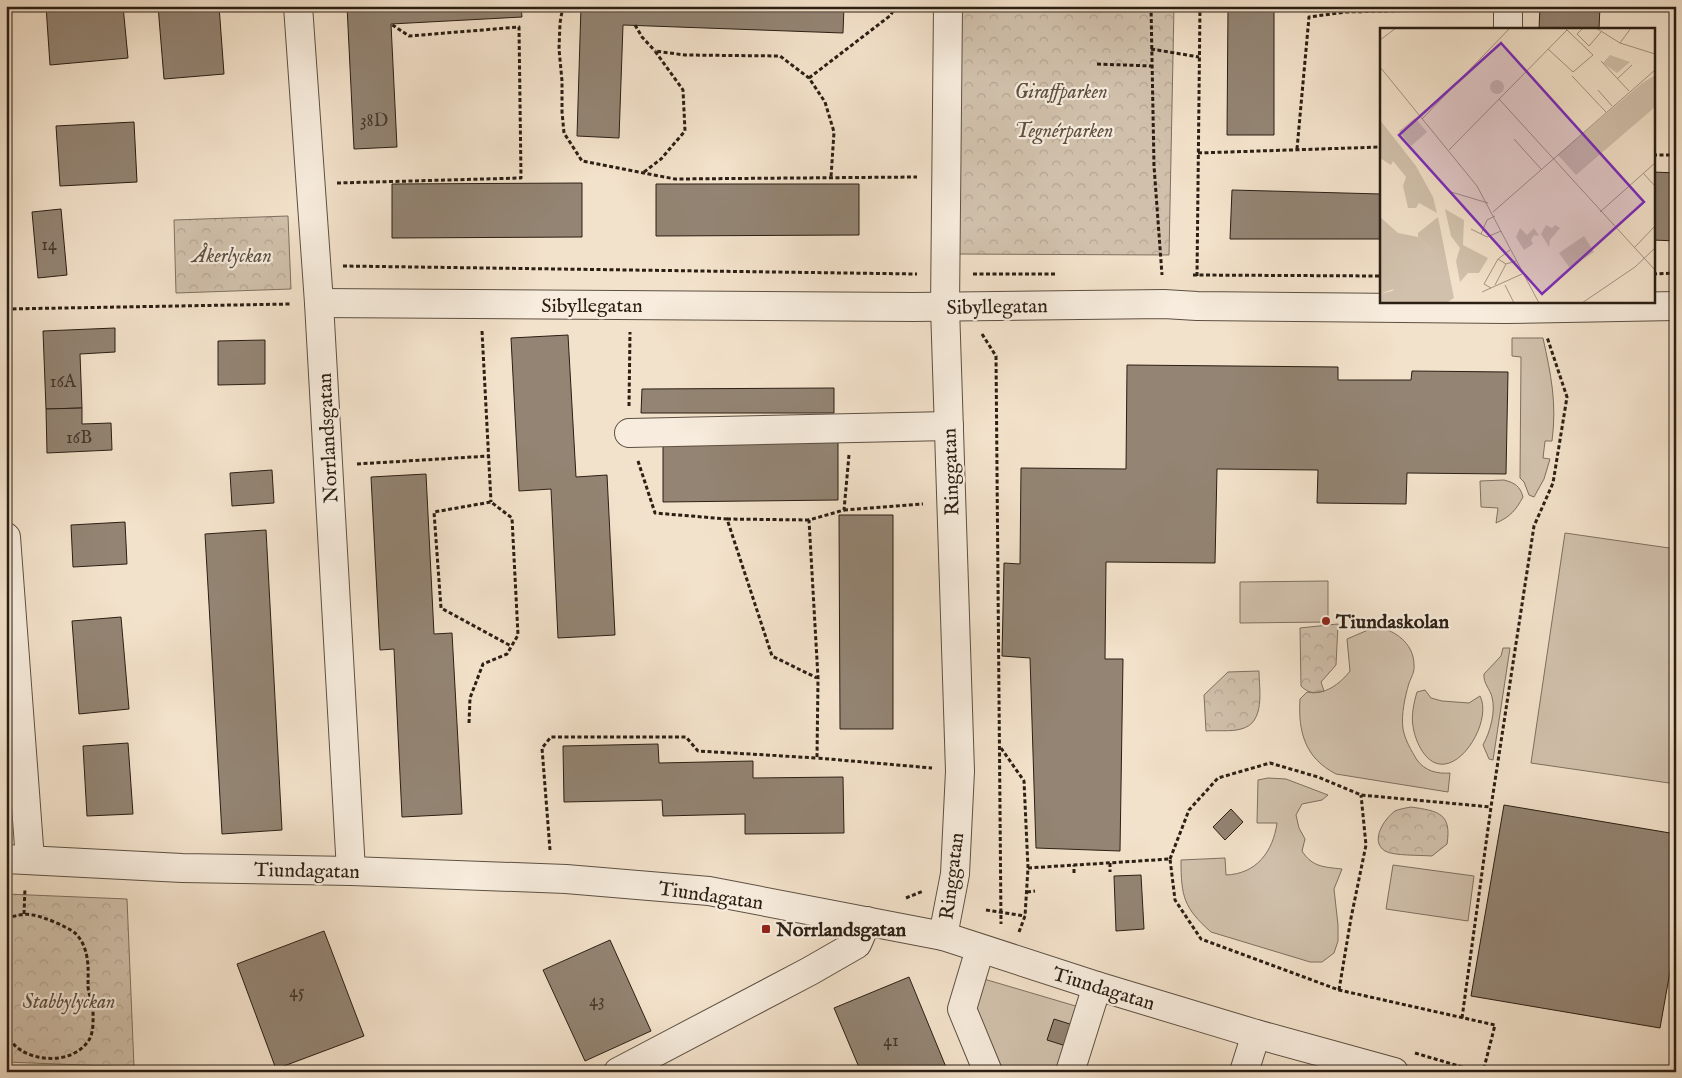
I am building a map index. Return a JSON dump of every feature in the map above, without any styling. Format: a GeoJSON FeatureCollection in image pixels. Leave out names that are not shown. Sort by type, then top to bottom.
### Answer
{"type":"FeatureCollection","features":[{"type":"Feature","properties":{"kind":"street","name":"Norrlandsgatan"},"geometry":{"type":"LineString","coordinates":[[298,6],[319,303],[351,871]]}},
{"type":"Feature","properties":{"kind":"street","name":"Ringgatan"},"geometry":{"type":"LineString","coordinates":[[943,936],[955,874],[960,770],[949,426],[955,307],[945,274],[948,6]]}},
{"type":"Feature","properties":{"kind":"street","name":"Sibyllegatan"},"geometry":{"type":"LineString","coordinates":[[319,303],[955,307],[1164,304],[1197,306],[1506,305],[1543,308],[1676,306]]}},
{"type":"Feature","properties":{"kind":"street"},"geometry":{"type":"LineString","coordinates":[[629,433],[949,426]]}},
{"type":"Feature","properties":{"kind":"street"},"geometry":{"type":"LineString","coordinates":[[6,537],[21,867]]}},
{"type":"Feature","properties":{"kind":"street","name":"Tiundagatan"},"geometry":{"type":"LineString","coordinates":[[21,867],[351,871],[566,879],[708,891],[943,936],[1097,986],[1256,1034],[1349,1066],[1394,1072]]}},
{"type":"Feature","properties":{"kind":"street"},"geometry":{"type":"LineString","coordinates":[[618,1072],[810,971],[857,944],[867,921]]}},
{"type":"Feature","properties":{"kind":"street"},"geometry":{"type":"LineString","coordinates":[[980,949],[962,1010],[988,1072]]}},
{"type":"Feature","properties":{"kind":"street"},"geometry":{"type":"LineString","coordinates":[[1070,1072],[1097,986]]}},
{"type":"Feature","properties":{"kind":"street"},"geometry":{"type":"LineString","coordinates":[[1244,1072],[1256,1034]]}},
{"type":"Feature","properties":{"kind":"path"},"geometry":{"type":"LineString","coordinates":[[563,6],[559,49],[564,133],[582,161],[675,179],[917,177]]}},
{"type":"Feature","properties":{"kind":"path"},"geometry":{"type":"LineString","coordinates":[[809,78],[891,15],[895,6]]}},
{"type":"Feature","properties":{"kind":"path"},"geometry":{"type":"LineString","coordinates":[[1151,6],[1154,166],[1164,304]]}},
{"type":"Feature","properties":{"kind":"path"},"geometry":{"type":"LineString","coordinates":[[1197,306],[1200,6]]}},
{"type":"Feature","properties":{"kind":"path"},"geometry":{"type":"LineString","coordinates":[[1297,149],[1308,17],[1346,12],[1508,14]]}},
{"type":"Feature","properties":{"kind":"path"},"geometry":{"type":"LineString","coordinates":[[328,183],[521,178],[519,27],[409,36],[391,24]]}},
{"type":"Feature","properties":{"kind":"path"},"geometry":{"type":"LineString","coordinates":[[635,25],[683,90],[686,131],[661,159],[643,172]]}},
{"type":"Feature","properties":{"kind":"path"},"geometry":{"type":"LineString","coordinates":[[1151,49],[1199,57]]}},
{"type":"Feature","properties":{"kind":"path"},"geometry":{"type":"LineString","coordinates":[[655,51],[686,55],[780,56],[809,78],[825,102],[834,132],[831,177]]}},
{"type":"Feature","properties":{"kind":"path"},"geometry":{"type":"LineString","coordinates":[[1097,64],[1151,66]]}},
{"type":"Feature","properties":{"kind":"path"},"geometry":{"type":"LineString","coordinates":[[1198,153],[1380,147]]}},
{"type":"Feature","properties":{"kind":"path"},"geometry":{"type":"LineString","coordinates":[[1654,155],[1676,155]]}},
{"type":"Feature","properties":{"kind":"path"},"geometry":{"type":"LineString","coordinates":[[336,259],[342,266],[1058,274]]}},
{"type":"Feature","properties":{"kind":"path"},"geometry":{"type":"LineString","coordinates":[[1654,274],[1676,273]]}},
{"type":"Feature","properties":{"kind":"path"},"geometry":{"type":"LineString","coordinates":[[1152,275],[1171,275]]}},
{"type":"Feature","properties":{"kind":"path"},"geometry":{"type":"LineString","coordinates":[[1188,275],[1380,276]]}},
{"type":"Feature","properties":{"kind":"path"},"geometry":{"type":"LineString","coordinates":[[6,310],[319,303]]}},
{"type":"Feature","properties":{"kind":"path"},"geometry":{"type":"LineString","coordinates":[[481,304],[491,502]]}},
{"type":"Feature","properties":{"kind":"path"},"geometry":{"type":"LineString","coordinates":[[630,305],[629,433],[655,513],[727,519],[808,520],[844,510],[951,502]]}},
{"type":"Feature","properties":{"kind":"path"},"geometry":{"type":"LineString","coordinates":[[955,307],[996,356],[1001,932]]}},
{"type":"Feature","properties":{"kind":"path"},"geometry":{"type":"LineString","coordinates":[[1462,1018],[1491,807],[1534,526],[1552,483],[1567,397],[1543,325],[1543,308]]}},
{"type":"Feature","properties":{"kind":"path"},"geometry":{"type":"LineString","coordinates":[[844,510],[851,428]]}},
{"type":"Feature","properties":{"kind":"path"},"geometry":{"type":"LineString","coordinates":[[356,464],[489,456]]}},
{"type":"Feature","properties":{"kind":"path"},"geometry":{"type":"LineString","coordinates":[[469,723],[470,698],[482,664],[507,654],[518,635],[512,518],[491,502],[434,512],[441,608],[511,646]]}},
{"type":"Feature","properties":{"kind":"path"},"geometry":{"type":"LineString","coordinates":[[727,519],[772,656],[818,678]]}},
{"type":"Feature","properties":{"kind":"path"},"geometry":{"type":"LineString","coordinates":[[808,520],[818,678],[817,758]]}},
{"type":"Feature","properties":{"kind":"path"},"geometry":{"type":"LineString","coordinates":[[550,856],[542,748],[551,737],[686,737],[698,751],[817,758],[960,770]]}},
{"type":"Feature","properties":{"kind":"path"},"geometry":{"type":"LineString","coordinates":[[1000,747],[1024,781],[1028,868],[1027,892],[1025,916],[1017,937]]}},
{"type":"Feature","properties":{"kind":"path"},"geometry":{"type":"LineString","coordinates":[[1483,1072],[1494,1025],[1338,990],[1201,938],[1175,900],[1170,859],[1189,810],[1218,778],[1270,763],[1318,777],[1361,795],[1491,807]]}},
{"type":"Feature","properties":{"kind":"path"},"geometry":{"type":"LineString","coordinates":[[1338,990],[1350,918],[1366,845],[1361,795]]}},
{"type":"Feature","properties":{"kind":"path"},"geometry":{"type":"LineString","coordinates":[[1028,868],[1170,859]]}},
{"type":"Feature","properties":{"kind":"path"},"geometry":{"type":"LineString","coordinates":[[1110,863],[1110,872]]}},
{"type":"Feature","properties":{"kind":"path"},"geometry":{"type":"LineString","coordinates":[[1074,865],[1074,873]]}},
{"type":"Feature","properties":{"kind":"path"},"geometry":{"type":"LineString","coordinates":[[21,867],[24,914]]}},
{"type":"Feature","properties":{"kind":"path"},"geometry":{"type":"LineString","coordinates":[[902,900],[926,890]]}},
{"type":"Feature","properties":{"kind":"path"},"geometry":{"type":"LineString","coordinates":[[1027,892],[1035,891]]}},
{"type":"Feature","properties":{"kind":"path"},"geometry":{"type":"LineString","coordinates":[[986,910],[1025,916]]}},
{"type":"Feature","properties":{"kind":"path"},"geometry":{"type":"LineString","coordinates":[[6,918],[24,914],[34,915],[76,934],[86,952],[88,986],[93,1008],[92,1030],[89,1040],[81,1049],[60,1059],[29,1055],[13,1044],[7,1036]]}},
{"type":"Feature","properties":{"kind":"green space","name":"Tegnérparken"},"geometry":{"type":"Polygon","coordinates":[[[959,6],[1174,6],[1169,255],[953,254],[959,6]]]}},
{"type":"Feature","properties":{"kind":"green space","name":"Åkerlyckan"},"geometry":{"type":"Polygon","coordinates":[[[288,216],[291,289],[176,293],[174,220],[288,216]]]}},
{"type":"Feature","properties":{"kind":"green space"},"geometry":{"type":"Polygon","coordinates":[[[1512,338],[1543,338],[1551,377],[1554,414],[1552,441],[1545,441],[1543,458],[1550,459],[1544,479],[1534,497],[1529,495],[1524,482],[1520,478],[1521,357],[1512,356],[1512,338]]]}},
{"type":"Feature","properties":{"kind":"green space"},"geometry":{"type":"Polygon","coordinates":[[[1504,480],[1516,486],[1523,497],[1512,513],[1496,523],[1498,508],[1481,507],[1480,481],[1504,480]]]}},
{"type":"Feature","properties":{"kind":"green space"},"geometry":{"type":"Polygon","coordinates":[[[1565,533],[1676,549],[1676,784],[1531,763],[1565,533]]]}},
{"type":"Feature","properties":{"kind":"green space"},"geometry":{"type":"Polygon","coordinates":[[[1328,581],[1328,622],[1240,623],[1240,582],[1328,581]]]}},
{"type":"Feature","properties":{"kind":"green space"},"geometry":{"type":"Polygon","coordinates":[[[1338,624],[1336,665],[1321,682],[1324,691],[1309,692],[1301,686],[1300,628],[1338,624]]]}},
{"type":"Feature","properties":{"kind":"green space"},"geometry":{"type":"Polygon","coordinates":[[[1382,628],[1400,637],[1408,646],[1413,658],[1414,670],[1403,712],[1403,729],[1407,741],[1417,760],[1424,767],[1440,773],[1450,773],[1448,792],[1336,774],[1325,768],[1317,760],[1310,752],[1306,743],[1300,722],[1300,699],[1307,692],[1325,691],[1331,688],[1350,671],[1347,639],[1368,630],[1382,628]]]}},
{"type":"Feature","properties":{"kind":"green space"},"geometry":{"type":"Polygon","coordinates":[[[1503,648],[1510,648],[1493,760],[1489,759],[1483,745],[1493,715],[1492,697],[1484,674],[1501,656],[1503,648]]]}},
{"type":"Feature","properties":{"kind":"green space"},"geometry":{"type":"Polygon","coordinates":[[[1259,671],[1260,696],[1258,713],[1249,726],[1237,730],[1206,731],[1204,695],[1228,672],[1259,671]]]}},
{"type":"Feature","properties":{"kind":"green space"},"geometry":{"type":"Polygon","coordinates":[[[1425,690],[1431,698],[1442,701],[1469,703],[1480,696],[1483,705],[1480,726],[1469,747],[1454,761],[1438,764],[1427,757],[1419,745],[1414,732],[1412,718],[1417,692],[1425,690]]]}},
{"type":"Feature","properties":{"kind":"green space"},"geometry":{"type":"Polygon","coordinates":[[[1268,778],[1286,779],[1328,795],[1322,800],[1302,804],[1296,815],[1299,828],[1305,839],[1302,851],[1306,856],[1319,865],[1342,869],[1334,889],[1338,941],[1334,953],[1322,962],[1310,962],[1211,932],[1195,916],[1183,893],[1181,860],[1225,858],[1226,875],[1237,874],[1254,866],[1267,852],[1272,843],[1277,823],[1257,823],[1258,780],[1268,778]]]}},
{"type":"Feature","properties":{"kind":"green space"},"geometry":{"type":"Polygon","coordinates":[[[1411,807],[1436,812],[1445,820],[1448,834],[1447,844],[1432,856],[1394,854],[1380,847],[1378,836],[1383,824],[1395,811],[1411,807]]]}},
{"type":"Feature","properties":{"kind":"green space"},"geometry":{"type":"Polygon","coordinates":[[[1393,865],[1474,876],[1468,921],[1386,909],[1393,865]]]}},
{"type":"Feature","properties":{"kind":"green space","name":"Stabbylyckan"},"geometry":{"type":"Polygon","coordinates":[[[6,894],[127,899],[134,1067],[6,1062],[6,894]]]}},
{"type":"Feature","properties":{"kind":"green space"},"geometry":{"type":"Polygon","coordinates":[[[984,979],[1079,1007],[1058,1072],[1001,1072],[973,1003],[984,979]]]}},
{"type":"Feature","properties":{"kind":"building"},"geometry":{"type":"Polygon","coordinates":[[[46,6],[123,6],[128,58],[50,65],[46,6]]]}},
{"type":"Feature","properties":{"kind":"building"},"geometry":{"type":"Polygon","coordinates":[[[158,6],[219,6],[224,74],[164,79],[158,6]]]}},
{"type":"Feature","properties":{"kind":"building"},"geometry":{"type":"Polygon","coordinates":[[[347,6],[521,6],[522,17],[391,24],[397,147],[354,149],[347,6]]]}},
{"type":"Feature","properties":{"kind":"building"},"geometry":{"type":"Polygon","coordinates":[[[581,6],[844,6],[843,33],[623,25],[619,138],[577,136],[581,6]]]}},
{"type":"Feature","properties":{"kind":"building"},"geometry":{"type":"Polygon","coordinates":[[[1228,6],[1274,6],[1274,135],[1227,135],[1228,6]]]}},
{"type":"Feature","properties":{"kind":"building"},"geometry":{"type":"Polygon","coordinates":[[[1540,6],[1600,6],[1599,28],[1539,28],[1540,6]]]}},
{"type":"Feature","properties":{"kind":"building"},"geometry":{"type":"Polygon","coordinates":[[[134,122],[137,182],[60,186],[56,126],[134,122]]]}},
{"type":"Feature","properties":{"kind":"building"},"geometry":{"type":"Polygon","coordinates":[[[1654,172],[1676,173],[1676,241],[1654,240],[1654,172]]]}},
{"type":"Feature","properties":{"kind":"building"},"geometry":{"type":"Polygon","coordinates":[[[582,183],[582,237],[392,238],[392,184],[582,183]]]}},
{"type":"Feature","properties":{"kind":"building"},"geometry":{"type":"Polygon","coordinates":[[[656,184],[859,184],[859,235],[656,236],[656,184]]]}},
{"type":"Feature","properties":{"kind":"building"},"geometry":{"type":"Polygon","coordinates":[[[1232,190],[1380,194],[1380,239],[1230,239],[1232,190]]]}},
{"type":"Feature","properties":{"kind":"building"},"geometry":{"type":"Polygon","coordinates":[[[61,209],[67,275],[38,278],[32,212],[61,209]]]}},
{"type":"Feature","properties":{"kind":"building"},"geometry":{"type":"Polygon","coordinates":[[[115,328],[115,352],[80,354],[82,408],[46,409],[43,331],[115,328]]]}},
{"type":"Feature","properties":{"kind":"building"},"geometry":{"type":"Polygon","coordinates":[[[568,335],[576,477],[607,475],[615,635],[558,638],[551,489],[519,491],[511,338],[568,335]]]}},
{"type":"Feature","properties":{"kind":"building"},"geometry":{"type":"Polygon","coordinates":[[[265,340],[265,384],[218,385],[218,341],[265,340]]]}},
{"type":"Feature","properties":{"kind":"building"},"geometry":{"type":"Polygon","coordinates":[[[1127,365],[1338,367],[1338,380],[1411,380],[1412,371],[1508,372],[1506,474],[1407,473],[1406,504],[1317,503],[1318,470],[1217,469],[1215,563],[1106,562],[1105,659],[1123,659],[1120,851],[1036,848],[1030,658],[1002,656],[1004,563],[1020,564],[1021,468],[1126,469],[1127,365]]]}},
{"type":"Feature","properties":{"kind":"building"},"geometry":{"type":"Polygon","coordinates":[[[834,388],[834,413],[641,413],[642,389],[834,388]]]}},
{"type":"Feature","properties":{"kind":"building"},"geometry":{"type":"Polygon","coordinates":[[[82,408],[82,424],[111,423],[112,450],[47,453],[46,409],[82,408]]]}},
{"type":"Feature","properties":{"kind":"building"},"geometry":{"type":"Polygon","coordinates":[[[838,432],[838,500],[663,502],[663,434],[838,432]]]}},
{"type":"Feature","properties":{"kind":"building"},"geometry":{"type":"Polygon","coordinates":[[[272,470],[274,503],[232,506],[230,473],[272,470]]]}},
{"type":"Feature","properties":{"kind":"building"},"geometry":{"type":"Polygon","coordinates":[[[426,474],[434,634],[452,633],[462,814],[402,817],[394,649],[380,650],[371,477],[426,474]]]}},
{"type":"Feature","properties":{"kind":"building"},"geometry":{"type":"Polygon","coordinates":[[[839,515],[893,515],[893,729],[840,729],[839,515]]]}},
{"type":"Feature","properties":{"kind":"building"},"geometry":{"type":"Polygon","coordinates":[[[125,522],[127,564],[73,567],[71,525],[125,522]]]}},
{"type":"Feature","properties":{"kind":"building"},"geometry":{"type":"Polygon","coordinates":[[[266,530],[282,830],[222,834],[205,534],[266,530]]]}},
{"type":"Feature","properties":{"kind":"building"},"geometry":{"type":"Polygon","coordinates":[[[121,617],[129,709],[79,714],[72,621],[121,617]]]}},
{"type":"Feature","properties":{"kind":"building"},"geometry":{"type":"Polygon","coordinates":[[[128,743],[133,814],[87,816],[83,746],[128,743]]]}},
{"type":"Feature","properties":{"kind":"building"},"geometry":{"type":"Polygon","coordinates":[[[658,744],[659,763],[753,761],[753,778],[843,777],[844,833],[745,834],[745,814],[663,816],[662,800],[564,802],[563,746],[658,744]]]}},
{"type":"Feature","properties":{"kind":"building"},"geometry":{"type":"Polygon","coordinates":[[[1504,805],[1676,834],[1676,938],[1660,1028],[1471,996],[1504,805]]]}},
{"type":"Feature","properties":{"kind":"building"},"geometry":{"type":"Polygon","coordinates":[[[1231,809],[1243,822],[1225,840],[1213,827],[1231,809]]]}},
{"type":"Feature","properties":{"kind":"building"},"geometry":{"type":"Polygon","coordinates":[[[1141,875],[1144,929],[1116,931],[1114,876],[1141,875]]]}},
{"type":"Feature","properties":{"kind":"building"},"geometry":{"type":"Polygon","coordinates":[[[324,931],[364,1036],[276,1069],[237,964],[324,931]]]}},
{"type":"Feature","properties":{"kind":"building"},"geometry":{"type":"Polygon","coordinates":[[[610,940],[651,1031],[585,1061],[543,970],[610,940]]]}},
{"type":"Feature","properties":{"kind":"building"},"geometry":{"type":"Polygon","coordinates":[[[909,977],[948,1072],[861,1072],[834,1008],[909,977]]]}},
{"type":"Feature","properties":{"kind":"building"},"geometry":{"type":"Polygon","coordinates":[[[1054,1019],[1073,1025],[1066,1046],[1047,1040],[1054,1019]]]}},
{"type":"Feature","properties":{"kind":"place","name":"Tiundaskolan"},"geometry":{"type":"Point","coordinates":[1326,621]}},
{"type":"Feature","properties":{"kind":"place","name":"Norrlandsgatan"},"geometry":{"type":"Point","coordinates":[766,929]}},
{"type":"Feature","properties":{"kind":"park label","name":"Giraffparken"},"geometry":{"type":"Point","coordinates":[1061,91]}}]}
